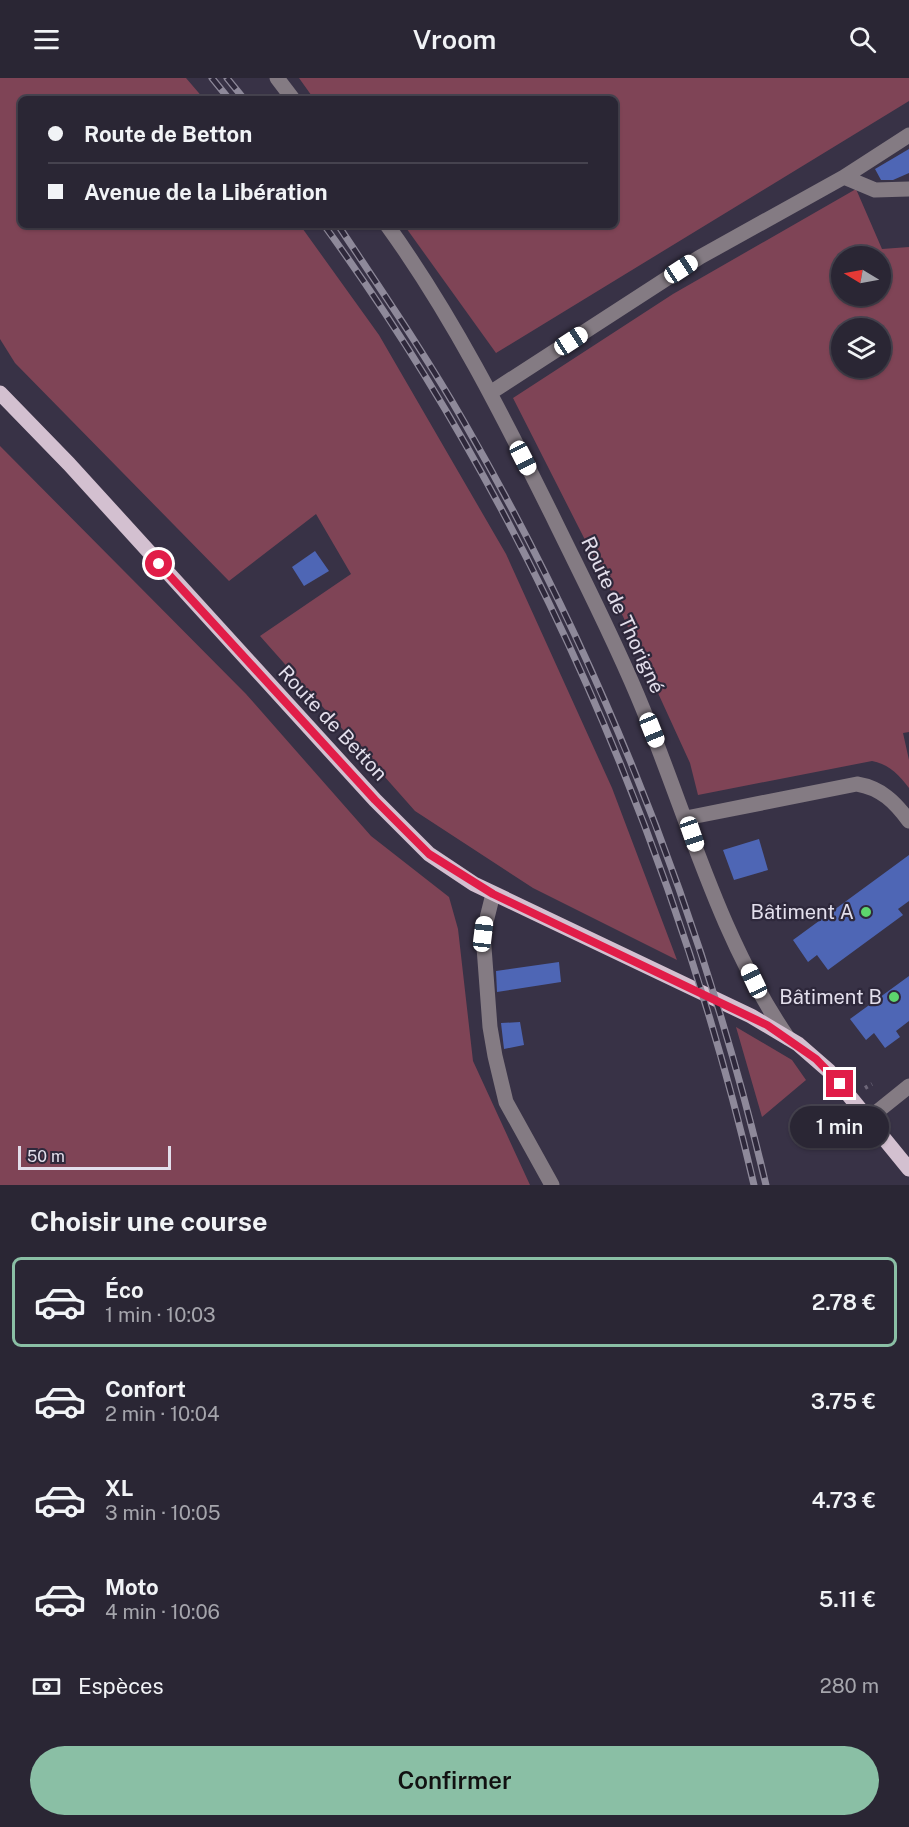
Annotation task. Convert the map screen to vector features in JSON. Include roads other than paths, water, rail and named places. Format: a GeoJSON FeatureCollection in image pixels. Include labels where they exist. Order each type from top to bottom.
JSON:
{"type":"FeatureCollection","features":[{"type":"Feature","properties":{"kind":"main road","name":"Route de Betton"},"geometry":{"type":"LineString","coordinates":[[0,393],[69,464],[375,800],[429,854],[493,894],[710,997],[788,1038],[829,1071],[909,1169]]}},
{"type":"Feature","properties":{"kind":"street"},"geometry":{"type":"LineString","coordinates":[[277,78],[291,96]]}},
{"type":"Feature","properties":{"kind":"street"},"geometry":{"type":"LineString","coordinates":[[489,393],[699,257],[844,177],[909,135]]}},
{"type":"Feature","properties":{"kind":"street"},"geometry":{"type":"LineString","coordinates":[[844,177],[875,190],[909,189]]}},
{"type":"Feature","properties":{"kind":"street","name":"Route de Thorigné"},"geometry":{"type":"LineString","coordinates":[[389,228],[489,393],[611,636],[640,699],[716,897],[764,1002],[788,1038]]}},
{"type":"Feature","properties":{"kind":"street"},"geometry":{"type":"LineString","coordinates":[[686,818],[857,784],[872,787],[887,796],[909,821]]}},
{"type":"Feature","properties":{"kind":"street"},"geometry":{"type":"LineString","coordinates":[[493,894],[483,934],[490,1027],[495,1056],[506,1102],[552,1185]]}},
{"type":"Feature","properties":{"kind":"street"},"geometry":{"type":"LineString","coordinates":[[868,1119],[909,1086]]}},
{"type":"Feature","properties":{"kind":"railway"},"geometry":{"type":"LineString","coordinates":[[212,78],[227,96]]}},
{"type":"Feature","properties":{"kind":"railway"},"geometry":{"type":"LineString","coordinates":[[227,78],[242,96]]}},
{"type":"Feature","properties":{"kind":"railway"},"geometry":{"type":"LineString","coordinates":[[326,228],[398,333],[467,446],[529,563],[586,684],[637,807],[682,932],[721,1058],[754,1185]]}},
{"type":"Feature","properties":{"kind":"railway"},"geometry":{"type":"LineString","coordinates":[[340,228],[464,422],[514,512],[603,698],[643,793],[712,987],[741,1085],[766,1185]]}},
{"type":"Feature","properties":{"kind":"place","name":"Bâtiment A"},"geometry":{"type":"Point","coordinates":[866,912]}},
{"type":"Feature","properties":{"kind":"place","name":"Bâtiment B"},"geometry":{"type":"Point","coordinates":[894,997]}}]}
